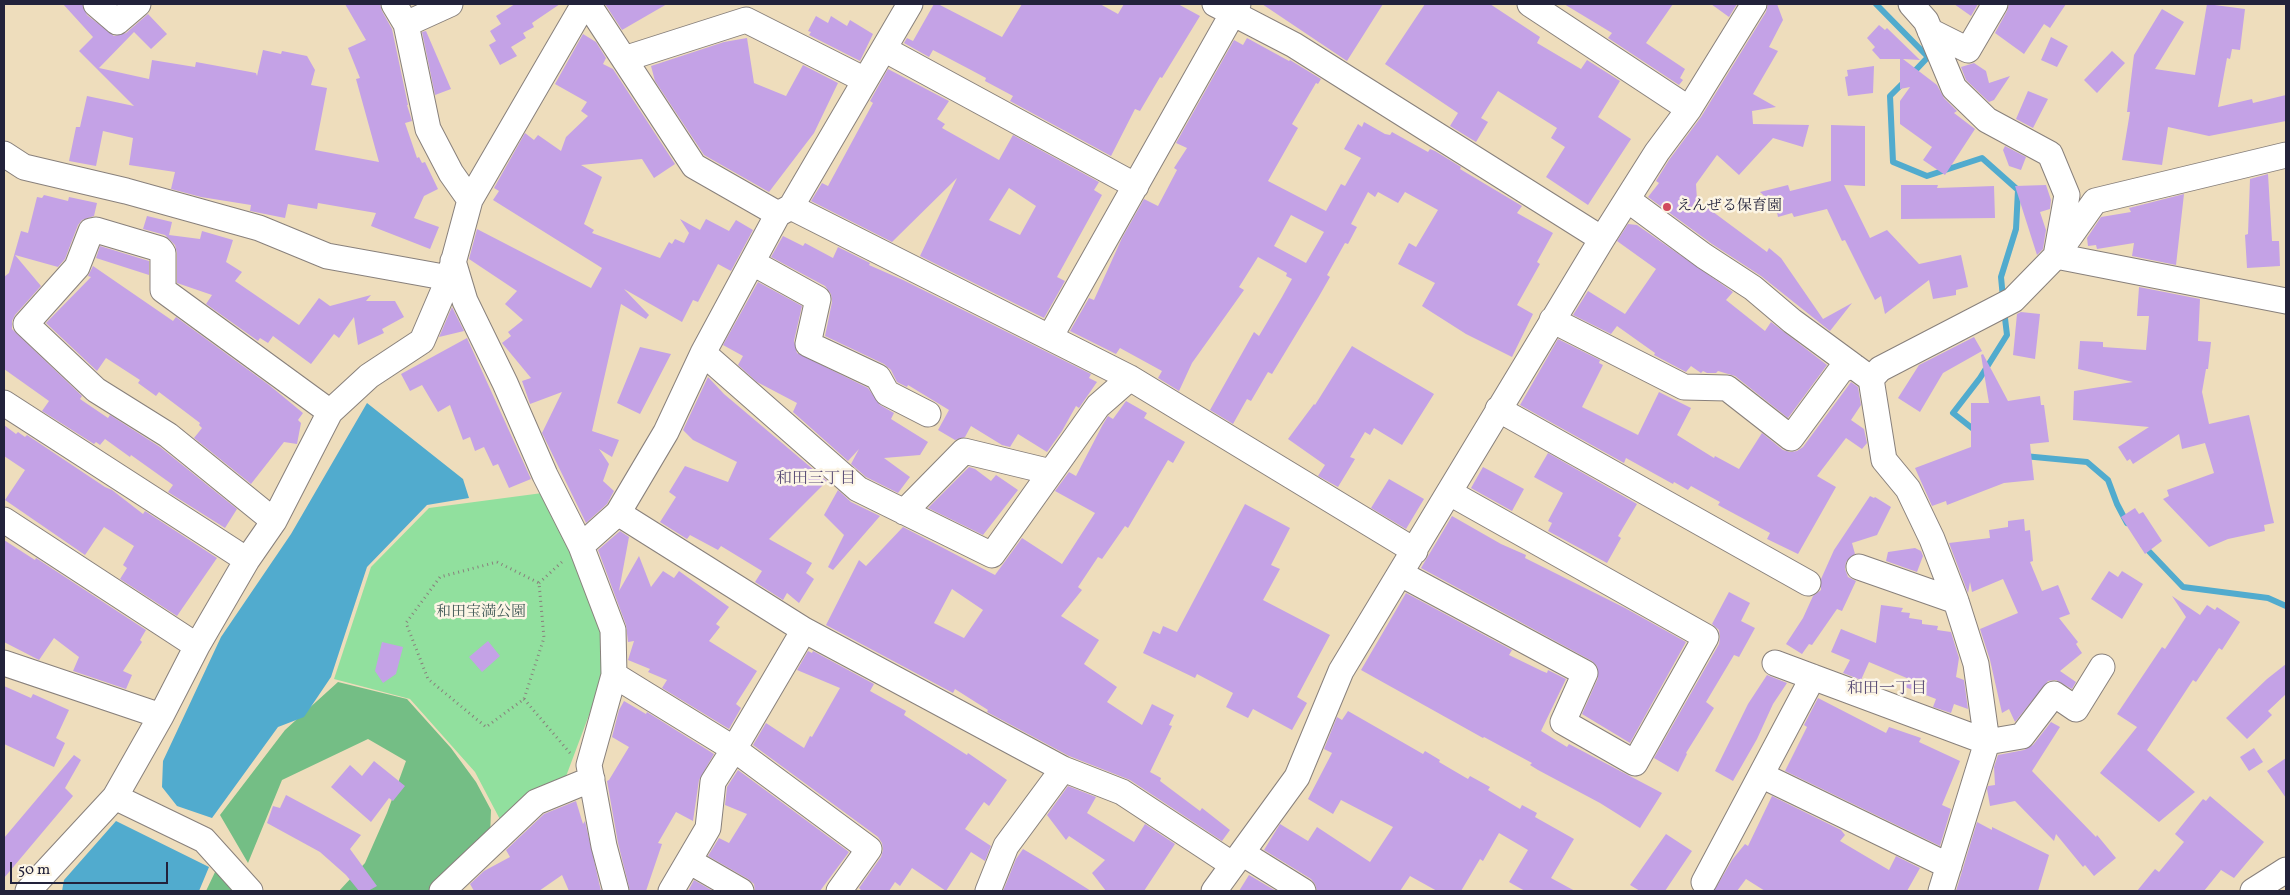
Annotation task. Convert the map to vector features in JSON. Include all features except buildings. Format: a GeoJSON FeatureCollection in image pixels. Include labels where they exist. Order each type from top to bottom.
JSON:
{"type":"FeatureCollection","features":[{"type":"Feature","properties":{"kind":"street"},"geometry":{"type":"LineString","coordinates":[[96,4],[117,22],[138,4]]}},
{"type":"Feature","properties":{"kind":"street"},"geometry":{"type":"LineString","coordinates":[[450,4],[400,14],[428,128],[451,173],[470,200]]}},
{"type":"Feature","properties":{"kind":"street"},"geometry":{"type":"LineString","coordinates":[[28,891],[115,797],[161,716],[197,646],[247,560],[274,521],[330,412],[369,376],[422,341],[451,270],[470,200],[586,4],[694,166],[784,211],[1050,337],[1130,378],[1415,551]]}},
{"type":"Feature","properties":{"kind":"street"},"geometry":{"type":"LineString","coordinates":[[580,546],[618,513],[666,432],[702,353],[753,263],[910,4]]}},
{"type":"Feature","properties":{"kind":"street"},"geometry":{"type":"LineString","coordinates":[[1530,4],[1689,109]]}},
{"type":"Feature","properties":{"kind":"street"},"geometry":{"type":"LineString","coordinates":[[1214,891],[1297,778],[1341,671],[1602,239],[1628,200],[1656,152],[1689,109],[1754,4]]}},
{"type":"Feature","properties":{"kind":"street"},"geometry":{"type":"LineString","coordinates":[[1911,4],[1926,20],[1954,88],[1987,120],[2050,154],[2067,195],[2056,256]]}},
{"type":"Feature","properties":{"kind":"street"},"geometry":{"type":"LineString","coordinates":[[1930,30],[1968,50],[1994,4]]}},
{"type":"Feature","properties":{"kind":"street"},"geometry":{"type":"LineString","coordinates":[[1050,337],[1136,186],[1229,7],[1294,45],[1602,239]]}},
{"type":"Feature","properties":{"kind":"street"},"geometry":{"type":"LineString","coordinates":[[624,59],[746,20],[865,80]]}},
{"type":"Feature","properties":{"kind":"street"},"geometry":{"type":"LineString","coordinates":[[884,49],[1136,186]]}},
{"type":"Feature","properties":{"kind":"street"},"geometry":{"type":"LineString","coordinates":[[4,154],[24,166],[126,191],[259,228],[327,256],[451,270]]}},
{"type":"Feature","properties":{"kind":"street"},"geometry":{"type":"LineString","coordinates":[[1552,320],[1684,387],[1727,388],[1791,438],[1841,370],[1862,372],[1880,369],[2003,305],[2056,256],[2095,200],[2286,155]]}},
{"type":"Feature","properties":{"kind":"street"},"geometry":{"type":"LineString","coordinates":[[1628,200],[1704,256],[1753,288],[1792,321],[1862,372],[1884,460],[1908,489],[1932,539],[1956,601],[1976,664],[1987,742],[1941,891]]}},
{"type":"Feature","properties":{"kind":"street"},"geometry":{"type":"LineString","coordinates":[[274,521],[168,435],[96,390],[26,324],[77,267],[89,235],[92,231],[96,230],[160,249],[163,253],[163,290],[330,412]]}},
{"type":"Feature","properties":{"kind":"street"},"geometry":{"type":"LineString","coordinates":[[2056,256],[2286,301]]}},
{"type":"Feature","properties":{"kind":"street"},"geometry":{"type":"LineString","coordinates":[[753,263],[818,299],[808,344],[878,377],[887,393],[928,414]]}},
{"type":"Feature","properties":{"kind":"street"},"geometry":{"type":"LineString","coordinates":[[451,270],[505,383],[545,475],[580,546],[613,630],[614,675],[589,765],[604,846],[616,891]]}},
{"type":"Feature","properties":{"kind":"street"},"geometry":{"type":"LineString","coordinates":[[702,353],[858,489],[992,555],[1098,406],[1130,378]]}},
{"type":"Feature","properties":{"kind":"street"},"geometry":{"type":"LineString","coordinates":[[4,403],[247,560]]}},
{"type":"Feature","properties":{"kind":"street"},"geometry":{"type":"LineString","coordinates":[[1498,409],[1808,583]]}},
{"type":"Feature","properties":{"kind":"street"},"geometry":{"type":"LineString","coordinates":[[904,512],[964,451],[1051,472]]}},
{"type":"Feature","properties":{"kind":"street"},"geometry":{"type":"LineString","coordinates":[[1400,574],[1584,673],[1563,722],[1635,762],[1706,637],[1450,493]]}},
{"type":"Feature","properties":{"kind":"street"},"geometry":{"type":"LineString","coordinates":[[618,513],[804,630],[1063,769],[1122,792],[1237,859],[1303,891]]}},
{"type":"Feature","properties":{"kind":"street"},"geometry":{"type":"LineString","coordinates":[[4,520],[197,646]]}},
{"type":"Feature","properties":{"kind":"street"},"geometry":{"type":"LineString","coordinates":[[1859,567],[1956,601]]}},
{"type":"Feature","properties":{"kind":"street"},"geometry":{"type":"LineString","coordinates":[[671,891],[708,828],[713,782],[734,750],[804,630]]}},
{"type":"Feature","properties":{"kind":"street"},"geometry":{"type":"LineString","coordinates":[[4,663],[161,716]]}},
{"type":"Feature","properties":{"kind":"street"},"geometry":{"type":"LineString","coordinates":[[1775,663],[1987,742],[2022,736],[2054,694],[2076,708],[2102,667]]}},
{"type":"Feature","properties":{"kind":"street"},"geometry":{"type":"LineString","coordinates":[[614,675],[734,750],[869,849],[839,891]]}},
{"type":"Feature","properties":{"kind":"street"},"geometry":{"type":"LineString","coordinates":[[1704,882],[1813,677]]}},
{"type":"Feature","properties":{"kind":"street"},"geometry":{"type":"LineString","coordinates":[[988,891],[1006,846],[1063,769]]}},
{"type":"Feature","properties":{"kind":"street"},"geometry":{"type":"LineString","coordinates":[[1761,775],[1949,866]]}},
{"type":"Feature","properties":{"kind":"street"},"geometry":{"type":"LineString","coordinates":[[442,891],[536,802],[592,779]]}},
{"type":"Feature","properties":{"kind":"street"},"geometry":{"type":"LineString","coordinates":[[115,797],[204,840],[250,891]]}},
{"type":"Feature","properties":{"kind":"street"},"geometry":{"type":"LineString","coordinates":[[688,861],[741,891]]}},
{"type":"Feature","properties":{"kind":"street"},"geometry":{"type":"LineString","coordinates":[[2253,891],[2286,870]]}},
{"type":"Feature","properties":{"kind":"path"},"geometry":{"type":"LineString","coordinates":[[539,583],[580,546]]}},
{"type":"Feature","properties":{"kind":"path"},"geometry":{"type":"LineString","coordinates":[[497,562],[539,583],[544,638],[524,699],[486,727],[428,679],[406,623],[440,577],[497,562]]}},
{"type":"Feature","properties":{"kind":"path"},"geometry":{"type":"LineString","coordinates":[[524,699],[573,757]]}},
{"type":"Feature","properties":{"kind":"green space","name":"和田宝満公園"},"geometry":{"type":"Polygon","coordinates":[[[550,492],[606,629],[601,683],[565,779],[504,827],[475,772],[410,699],[334,679],[371,567],[429,508],[550,492]]]}},
{"type":"Feature","properties":{"kind":"green space"},"geometry":{"type":"Polygon","coordinates":[[[338,682],[407,699],[451,748],[476,782],[491,810],[490,839],[430,891],[339,891],[365,863],[387,813],[406,761],[368,739],[282,780],[248,863],[220,815],[285,730],[338,682]]]}},
{"type":"Feature","properties":{"kind":"green space"},"geometry":{"type":"Polygon","coordinates":[[[216,870],[233,891],[206,891],[216,870]]]}},
{"type":"Feature","properties":{"kind":"water"},"geometry":{"type":"Polygon","coordinates":[[[367,403],[463,479],[469,498],[427,505],[367,567],[331,677],[304,717],[278,727],[212,818],[177,806],[162,787],[163,761],[221,637],[291,534],[367,403]]]}},
{"type":"Feature","properties":{"kind":"water"},"geometry":{"type":"Polygon","coordinates":[[[116,821],[209,867],[199,891],[62,891],[64,880],[116,821]]]}},
{"type":"Feature","properties":{"kind":"waterway"},"geometry":{"type":"LineString","coordinates":[[1876,4],[1928,57],[1912,74]]}},
{"type":"Feature","properties":{"kind":"waterway"},"geometry":{"type":"LineString","coordinates":[[1905,81],[1890,96],[1893,162],[1927,176],[1982,158],[2018,190],[2016,229],[2001,277],[2003,298]]}},
{"type":"Feature","properties":{"kind":"waterway"},"geometry":{"type":"LineString","coordinates":[[1977,432],[1953,413],[1980,378],[2007,335],[2004,310]]}},
{"type":"Feature","properties":{"kind":"waterway"},"geometry":{"type":"LineString","coordinates":[[2024,456],[2087,462],[2108,480],[2127,523]]}},
{"type":"Feature","properties":{"kind":"waterway"},"geometry":{"type":"LineString","coordinates":[[2143,545],[2183,587],[2268,598],[2286,606]]}},
{"type":"Feature","properties":{"kind":"place","name":"えんぜる保育園"},"geometry":{"type":"Point","coordinates":[1667,207]}},
{"type":"Feature","properties":{"kind":"district","name":"和田三丁目"},"geometry":{"type":"Point","coordinates":[816,480]}},
{"type":"Feature","properties":{"kind":"district","name":"和田一丁目"},"geometry":{"type":"Point","coordinates":[1887,690]}}]}
